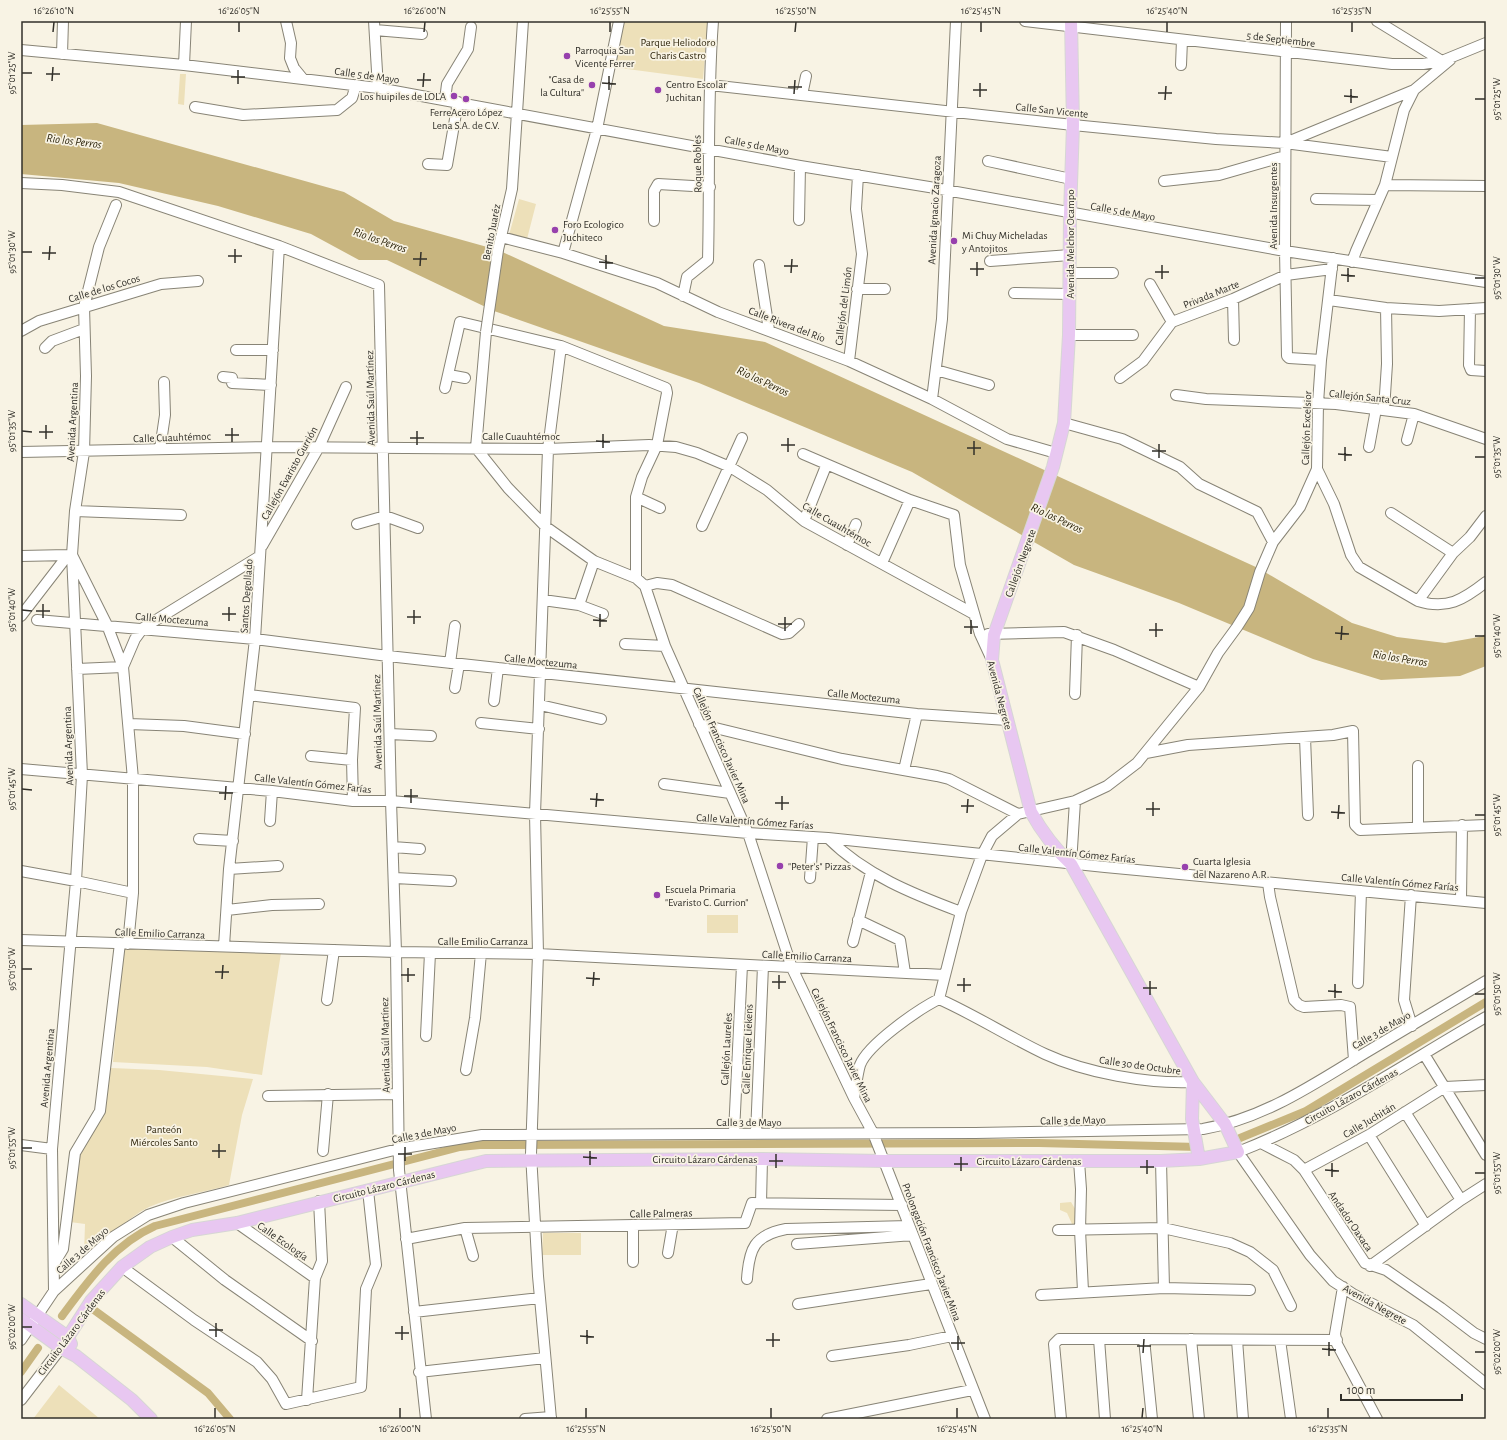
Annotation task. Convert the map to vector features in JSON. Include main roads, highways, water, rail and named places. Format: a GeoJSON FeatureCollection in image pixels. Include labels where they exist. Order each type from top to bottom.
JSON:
{"type":"FeatureCollection","features":[{"type":"Feature","properties":{"kind":"main road","name":"Avenida Melchor Ocampo"},"geometry":{"type":"LineString","coordinates":[[1053,466],[1064,423],[1069,334],[1070,214],[1073,125],[1071,24]]}},
{"type":"Feature","properties":{"kind":"main road","name":"Callejón Negrete"},"geometry":{"type":"LineString","coordinates":[[992,660],[994,635],[1053,466]]}},
{"type":"Feature","properties":{"kind":"main road","name":"Avenida Negrete"},"geometry":{"type":"LineString","coordinates":[[992,660],[1031,812],[1042,831],[1056,849],[1071,864],[1194,1082],[1225,1124],[1238,1152]]}},
{"type":"Feature","properties":{"kind":"main road"},"geometry":{"type":"LineString","coordinates":[[1194,1082],[1192,1119],[1199,1159]]}},
{"type":"Feature","properties":{"kind":"main road","name":"Circuito Lázaro Cárdenas"},"geometry":{"type":"LineString","coordinates":[[56,1345],[63,1334],[122,1267],[150,1247],[172,1237],[192,1230],[237,1223],[368,1190],[399,1176],[486,1161],[531,1157],[762,1158],[881,1156],[1079,1161],[1161,1161],[1199,1159],[1238,1152]]}},
{"type":"Feature","properties":{"kind":"main road"},"geometry":{"type":"LineString","coordinates":[[21,1304],[63,1334],[76,1356]]}},
{"type":"Feature","properties":{"kind":"main road"},"geometry":{"type":"LineString","coordinates":[[28,1325],[56,1345],[76,1356],[132,1400],[151,1419]]}},
{"type":"Feature","properties":{"kind":"water","name":"Rio los Perros"},"geometry":{"type":"Polygon","coordinates":[[[97,123],[344,192],[394,221],[498,250],[664,326],[765,342],[1258,568],[1352,623],[1397,637],[1445,643],[1479,637],[1486,634],[1486,666],[1460,676],[1381,680],[1313,659],[1179,603],[1074,565],[912,472],[699,383],[494,311],[387,260],[359,260],[311,234],[218,206],[119,183],[21,174],[21,125],[97,123]]]}},
{"type":"Feature","properties":{"kind":"waterway"},"geometry":{"type":"LineString","coordinates":[[1240,1138],[1306,1111],[1486,1002]]}},
{"type":"Feature","properties":{"kind":"waterway"},"geometry":{"type":"LineString","coordinates":[[62,1316],[92,1277],[114,1253],[140,1234],[155,1226],[460,1147],[480,1145],[1039,1143],[1198,1147]]}},
{"type":"Feature","properties":{"kind":"waterway"},"geometry":{"type":"LineString","coordinates":[[94,1310],[208,1393],[230,1419]]}},
{"type":"Feature","properties":{"kind":"waterway"},"geometry":{"type":"LineString","coordinates":[[21,1372],[38,1348]]}},
{"type":"Feature","properties":{"kind":"place","name":"Parroquia San Vicente Ferrer"},"geometry":{"type":"Point","coordinates":[567,56]}},
{"type":"Feature","properties":{"kind":"place","name":"\"Casa de la Cultura\""},"geometry":{"type":"Point","coordinates":[592,85]}},
{"type":"Feature","properties":{"kind":"place","name":"Centro Escolar Juchitan"},"geometry":{"type":"Point","coordinates":[658,90]}},
{"type":"Feature","properties":{"kind":"place","name":"Los huipiles de LOLA"},"geometry":{"type":"Point","coordinates":[454,96]}},
{"type":"Feature","properties":{"kind":"place","name":"FerreAcero López Lena S.A. de C.V."},"geometry":{"type":"Point","coordinates":[466,99]}},
{"type":"Feature","properties":{"kind":"place","name":"Foro Ecologico Juchiteco"},"geometry":{"type":"Point","coordinates":[555,230]}},
{"type":"Feature","properties":{"kind":"place","name":"Mi Chuy Micheladas y Antojitos"},"geometry":{"type":"Point","coordinates":[954,241]}},
{"type":"Feature","properties":{"kind":"place","name":"\"Peter's\" Pizzas"},"geometry":{"type":"Point","coordinates":[780,866]}},
{"type":"Feature","properties":{"kind":"place","name":"Cuarta Iglesia del Nazareno A.R."},"geometry":{"type":"Point","coordinates":[1185,867]}},
{"type":"Feature","properties":{"kind":"place","name":"Escuela Primaria \"Evaristo C. Gurrion\""},"geometry":{"type":"Point","coordinates":[657,895]}},
{"type":"Feature","properties":{"kind":"park label","name":"Parque Heliodoro Charis Castro"},"geometry":{"type":"Point","coordinates":[678,48]}},
{"type":"Feature","properties":{"kind":"park label","name":"Panteón Miércoles Santo"},"geometry":{"type":"Point","coordinates":[164,1135]}}]}
